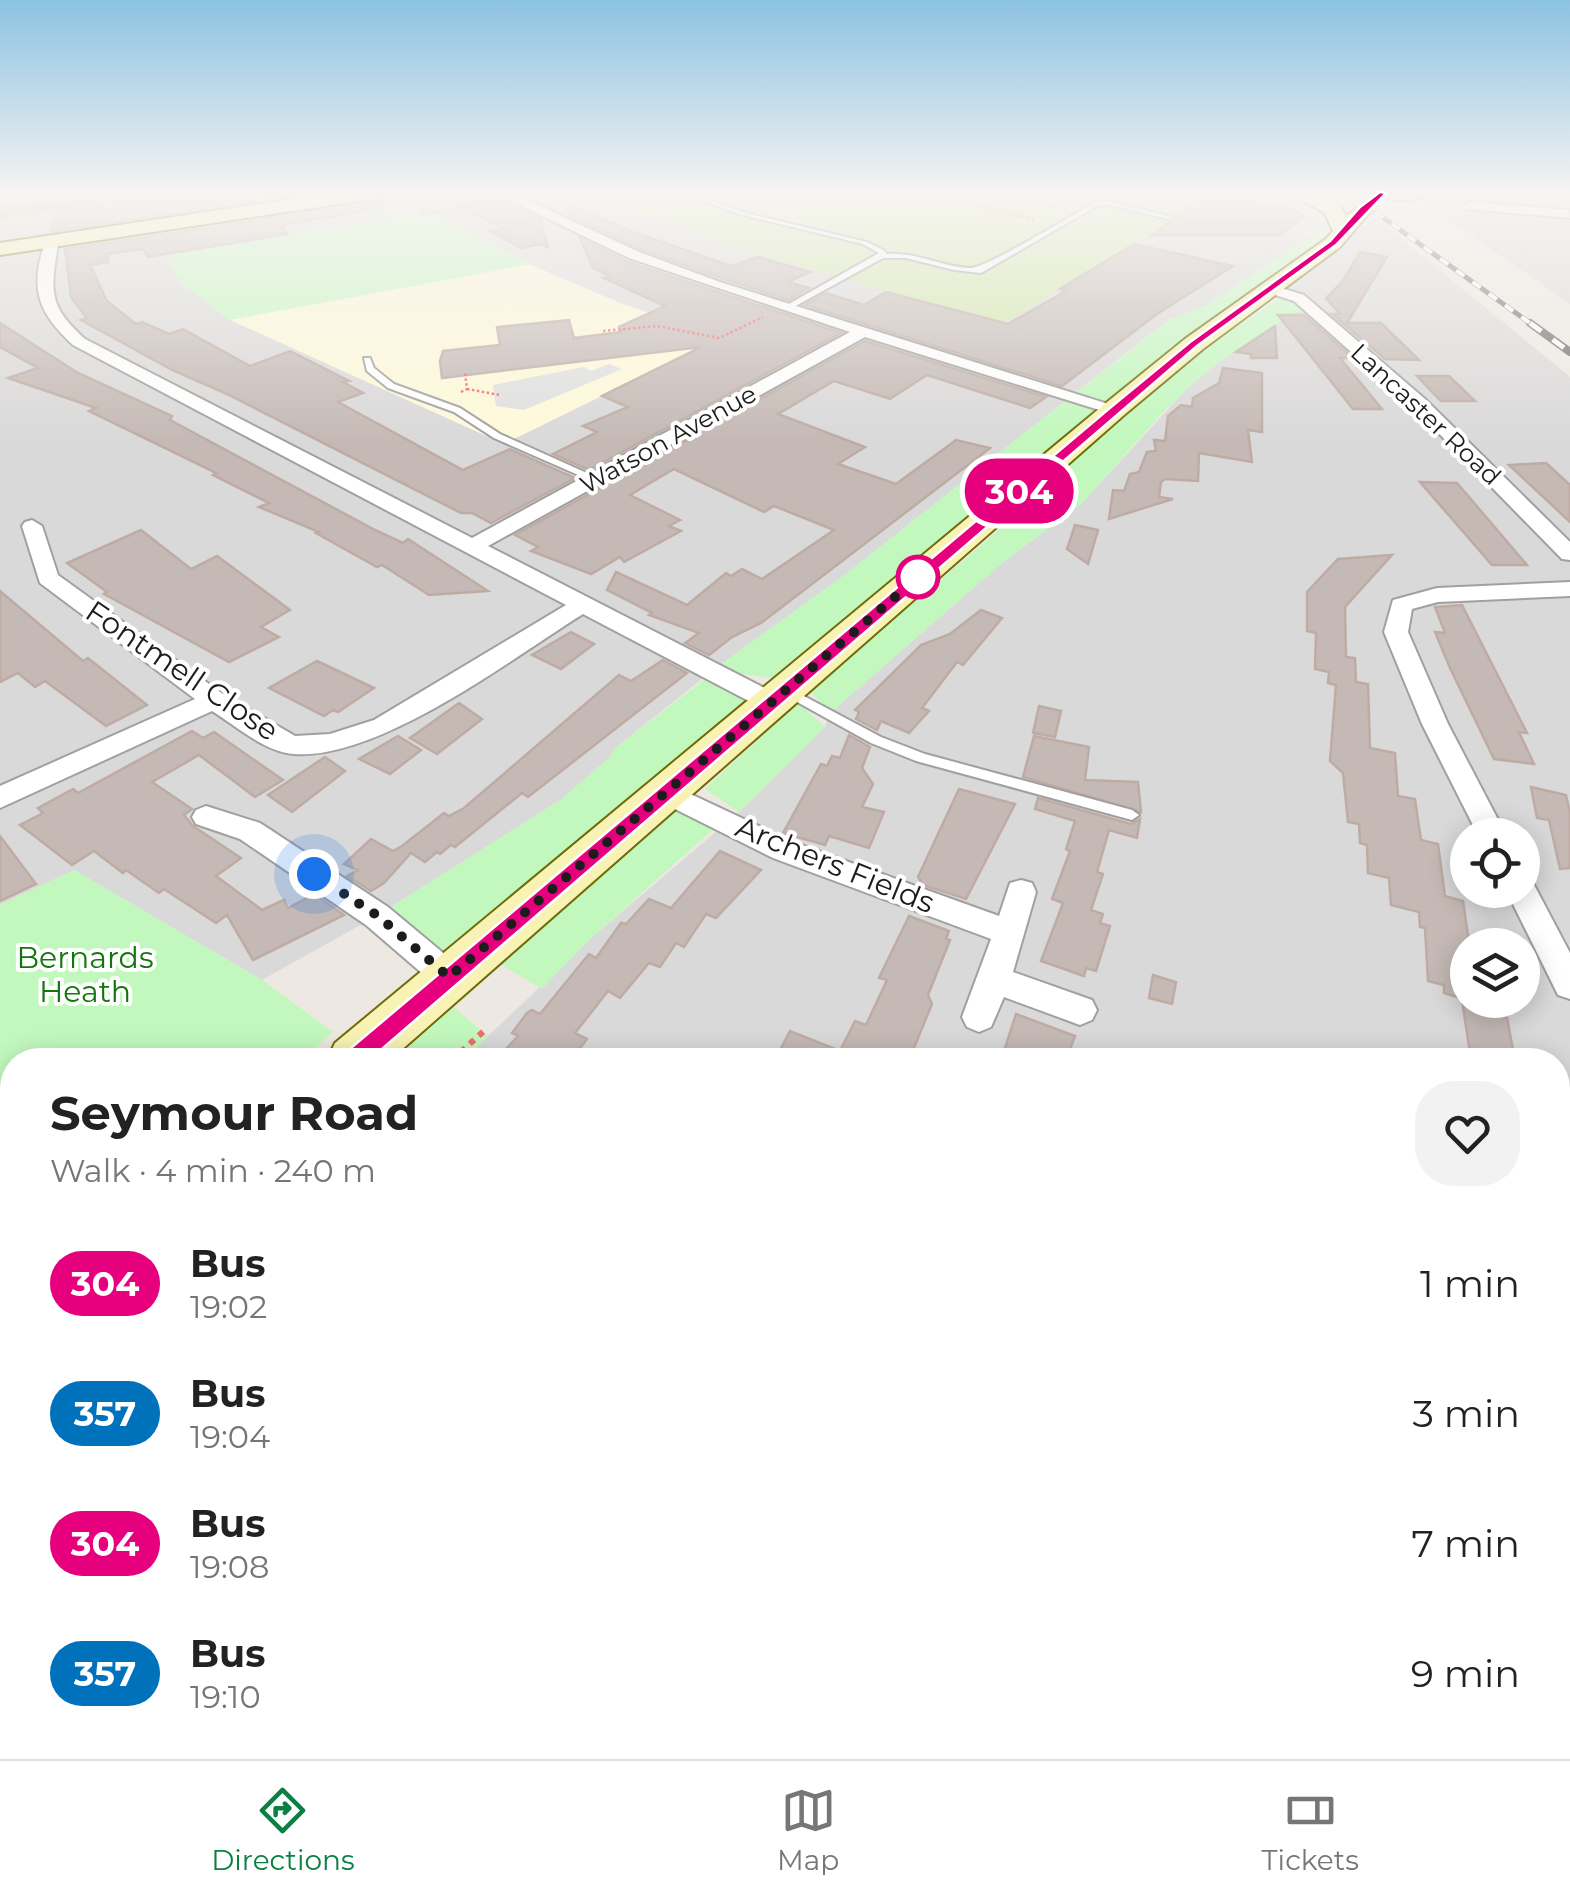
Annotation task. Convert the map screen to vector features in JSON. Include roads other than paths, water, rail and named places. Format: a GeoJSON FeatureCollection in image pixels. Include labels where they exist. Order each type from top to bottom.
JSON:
{"type":"FeatureCollection","features":[{"type":"Feature","properties":{"kind":"main road"},"geometry":{"type":"LineString","coordinates":[[367,1048],[1116,409],[1194,344],[1290,275]]}},
{"type":"Feature","properties":{"kind":"street"},"geometry":{"type":"LineString","coordinates":[[46,275],[42,299],[56,323],[79,342],[582,604],[778,696]]}},
{"type":"Feature","properties":{"kind":"street"},"geometry":{"type":"LineString","coordinates":[[693,275],[1116,409]]}},
{"type":"Feature","properties":{"kind":"street","name":"Lancaster Road"},"geometry":{"type":"LineString","coordinates":[[1271,289],[1299,298],[1419,403],[1570,554]]}},
{"type":"Feature","properties":{"kind":"street","name":"Watson Avenue"},"geometry":{"type":"LineString","coordinates":[[473,546],[864,331]]}},
{"type":"Feature","properties":{"kind":"street","name":"Fontmell Close"},"geometry":{"type":"LineString","coordinates":[[41,532],[48,578],[214,700],[261,731],[292,744],[331,743],[383,726],[582,604]]}},
{"type":"Feature","properties":{"kind":"street"},"geometry":{"type":"LineString","coordinates":[[1483,818],[1435,724],[1396,632],[1401,606],[1437,595],[1570,589]]}},
{"type":"Feature","properties":{"kind":"street"},"geometry":{"type":"LineString","coordinates":[[92,640],[116,629]]}},
{"type":"Feature","properties":{"kind":"street"},"geometry":{"type":"LineString","coordinates":[[0,798],[214,700]]}},
{"type":"Feature","properties":{"kind":"street","name":"Archers Fields"},"geometry":{"type":"LineString","coordinates":[[666,792],[782,850],[1008,932]]}},
{"type":"Feature","properties":{"kind":"street"},"geometry":{"type":"LineString","coordinates":[[206,817],[250,831],[378,916],[449,977]]}},
{"type":"Feature","properties":{"kind":"street"},"geometry":{"type":"LineString","coordinates":[[979,1017],[996,980],[1021,892]]}},
{"type":"Feature","properties":{"kind":"street"},"geometry":{"type":"LineString","coordinates":[[1530,908],[1570,985]]}},
{"type":"Feature","properties":{"kind":"street"},"geometry":{"type":"LineString","coordinates":[[996,980],[1080,1010]]}},
{"type":"Feature","properties":{"kind":"lane"},"geometry":{"type":"LineString","coordinates":[[788,307],[846,275]]}},
{"type":"Feature","properties":{"kind":"lane"},"geometry":{"type":"LineString","coordinates":[[368,360],[370,369],[391,386],[457,410],[497,436],[595,479]]}},
{"type":"Feature","properties":{"kind":"lane"},"geometry":{"type":"LineString","coordinates":[[778,696],[921,758],[1132,815]]}},
{"type":"Feature","properties":{"kind":"railway"},"geometry":{"type":"LineString","coordinates":[[1463,275],[1534,326]]}},
{"type":"Feature","properties":{"kind":"railway"},"geometry":{"type":"LineString","coordinates":[[1530,323],[1570,352]]}},
{"type":"Feature","properties":{"kind":"park label","name":"Bernards Heath"},"geometry":{"type":"Point","coordinates":[85,975]}}]}
